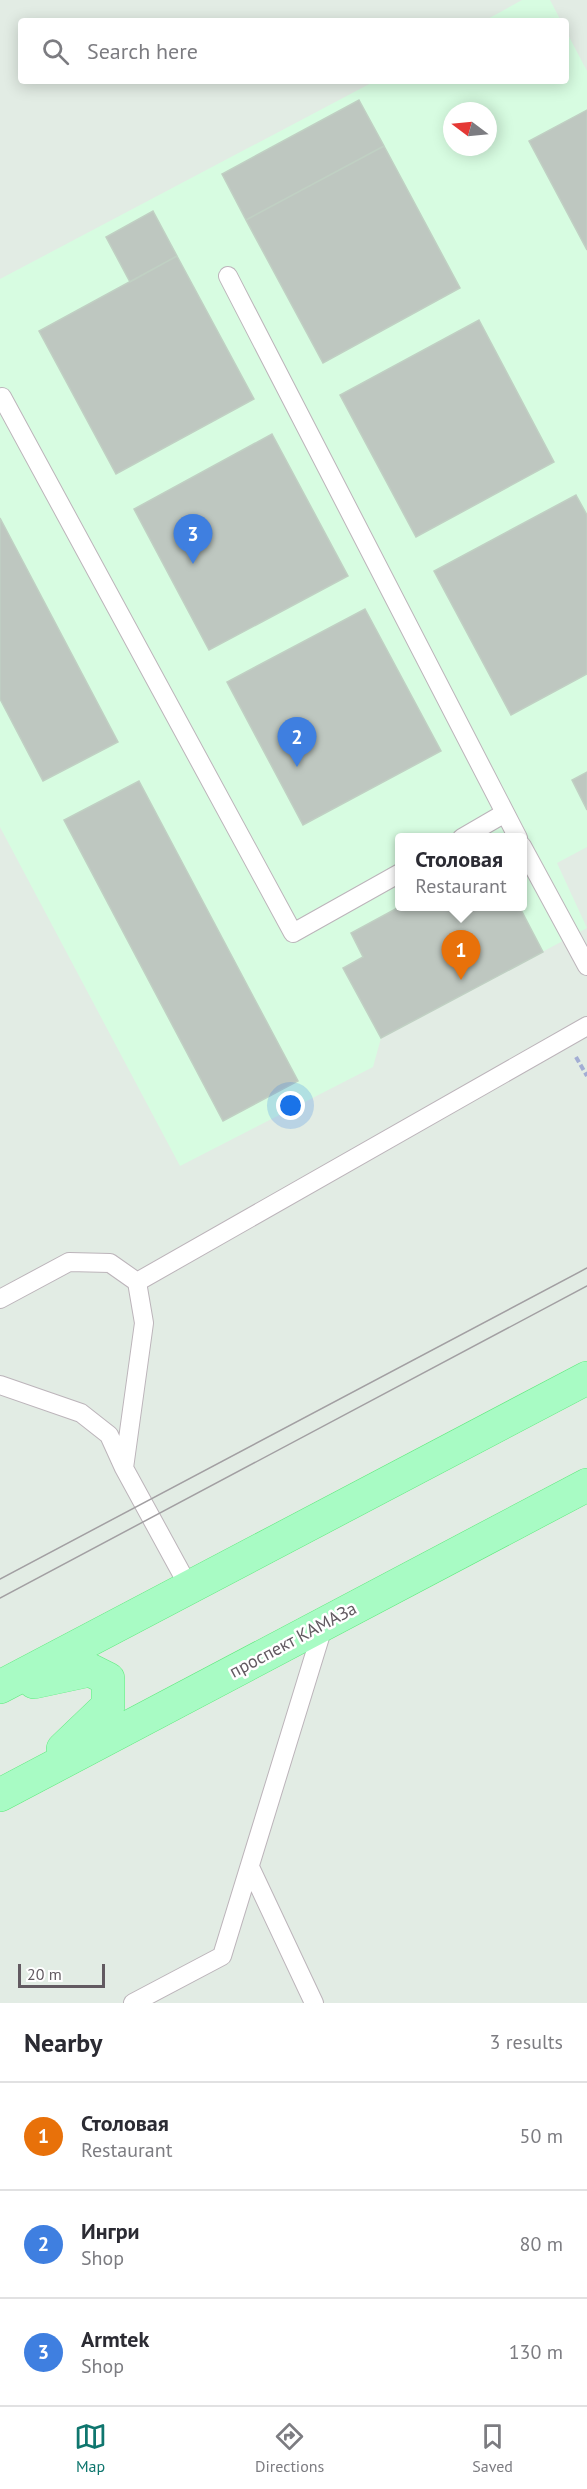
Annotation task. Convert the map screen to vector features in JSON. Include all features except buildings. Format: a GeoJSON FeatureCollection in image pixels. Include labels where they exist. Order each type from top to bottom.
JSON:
{"type":"FeatureCollection","features":[{"type":"Feature","properties":{"kind":"main road"},"geometry":{"type":"LineString","coordinates":[[0,1688],[587,1378]]}},
{"type":"Feature","properties":{"kind":"main road","name":"проспект КАМАЗа"},"geometry":{"type":"LineString","coordinates":[[0,1795],[587,1485]]}},
{"type":"Feature","properties":{"kind":"main road"},"geometry":{"type":"LineString","coordinates":[[0,1688],[90,1670],[108,1679],[108,1706],[31,1779]]}},
{"type":"Feature","properties":{"kind":"lane"},"geometry":{"type":"LineString","coordinates":[[228,276],[516,833]]}},
{"type":"Feature","properties":{"kind":"lane"},"geometry":{"type":"LineString","coordinates":[[2,397],[293,933],[395,875]]}},
{"type":"Feature","properties":{"kind":"lane"},"geometry":{"type":"LineString","coordinates":[[469,833],[505,813]]}},
{"type":"Feature","properties":{"kind":"lane"},"geometry":{"type":"LineString","coordinates":[[527,855],[587,966]]}},
{"type":"Feature","properties":{"kind":"lane"},"geometry":{"type":"LineString","coordinates":[[137,1282],[587,1026]]}},
{"type":"Feature","properties":{"kind":"lane"},"geometry":{"type":"LineString","coordinates":[[0,1299],[69,1262],[110,1263],[137,1282],[144,1323],[124,1468]]}},
{"type":"Feature","properties":{"kind":"lane"},"geometry":{"type":"LineString","coordinates":[[0,1385],[81,1413],[109,1435],[124,1468],[189,1587]]}},
{"type":"Feature","properties":{"kind":"lane"},"geometry":{"type":"LineString","coordinates":[[133,2003],[222,1956],[324,1624]]}},
{"type":"Feature","properties":{"kind":"lane"},"geometry":{"type":"LineString","coordinates":[[250,1867],[310,2002]]}},
{"type":"Feature","properties":{"kind":"shaded area"},"geometry":{"type":"Polygon","coordinates":[[[522,0],[550,0],[559,18],[489,18],[522,0]]]}},
{"type":"Feature","properties":{"kind":"shaded area"},"geometry":{"type":"Polygon","coordinates":[[[569,37],[587,71],[587,772],[572,780],[587,810],[587,847],[557,863],[587,928],[381,1038],[373,1067],[180,1166],[0,827],[0,279],[369,84],[569,84],[569,37]]]}},
{"type":"Feature","properties":{"kind":"tram line"},"geometry":{"type":"LineString","coordinates":[[0,1579],[587,1268]]}},
{"type":"Feature","properties":{"kind":"tram line"},"geometry":{"type":"LineString","coordinates":[[0,1598],[587,1286]]}},
{"type":"Feature","properties":{"kind":"place","name":"Armtek"},"geometry":{"type":"Point","coordinates":[193,564]}},
{"type":"Feature","properties":{"kind":"place","name":"Ингри"},"geometry":{"type":"Point","coordinates":[297,767]}},
{"type":"Feature","properties":{"kind":"place","name":"Столовая"},"geometry":{"type":"Point","coordinates":[461,980]}}]}
